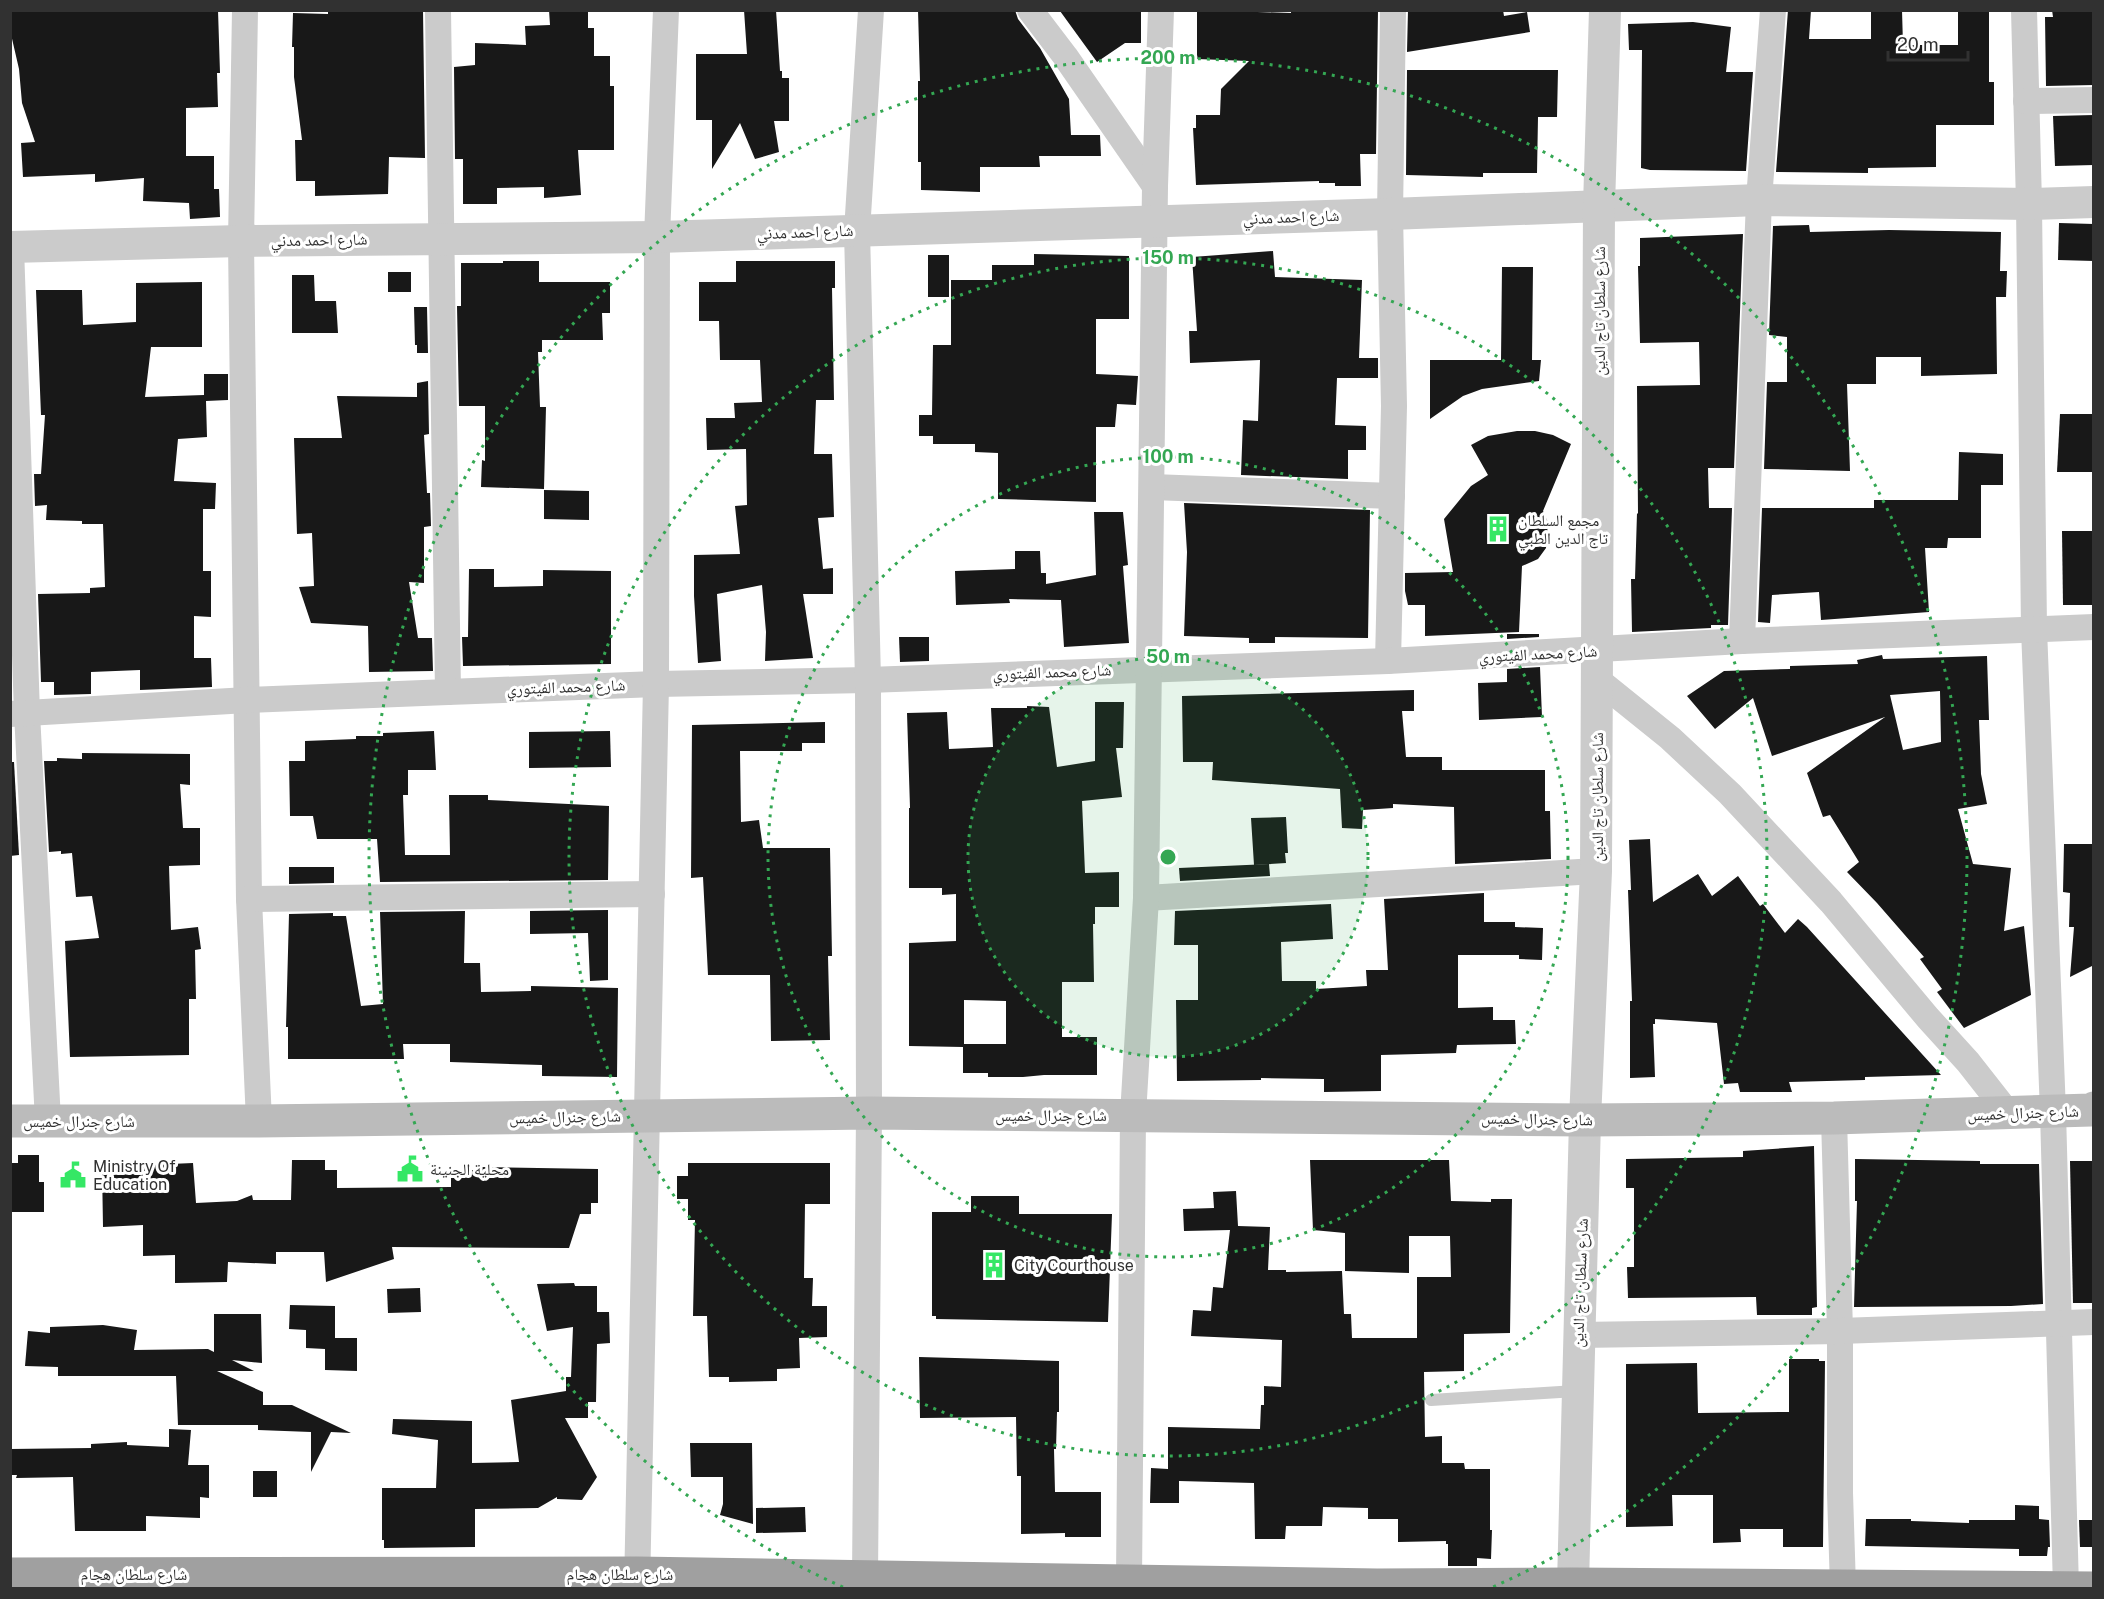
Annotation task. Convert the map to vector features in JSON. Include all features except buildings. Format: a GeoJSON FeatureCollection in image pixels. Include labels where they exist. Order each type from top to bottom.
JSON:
{"type":"FeatureCollection","features":[{"type":"Feature","properties":{"kind":"highway","name":"شارع سلطان هجام"},"geometry":{"type":"LineString","coordinates":[[10,1574],[265,1581],[637,1581],[866,1577],[1377,1585],[2094,1588]]}},
{"type":"Feature","properties":{"kind":"main road","name":"شارع جنرال خميس"},"geometry":{"type":"LineString","coordinates":[[10,1121],[259,1121],[869,1113],[1585,1120],[1834,1118],[2093,1110]]}},
{"type":"Feature","properties":{"kind":"street"},"geometry":{"type":"LineString","coordinates":[[245,10],[241,241],[249,899],[259,1121]]}},
{"type":"Feature","properties":{"kind":"street"},"geometry":{"type":"LineString","coordinates":[[438,10],[448,692]]}},
{"type":"Feature","properties":{"kind":"street"},"geometry":{"type":"LineString","coordinates":[[637,1581],[656,684],[657,237],[666,10]]}},
{"type":"Feature","properties":{"kind":"street"},"geometry":{"type":"LineString","coordinates":[[866,1577],[869,1113],[868,680],[857,231],[871,10]]}},
{"type":"Feature","properties":{"kind":"street"},"geometry":{"type":"LineString","coordinates":[[1030,10],[1065,56],[1155,186]]}},
{"type":"Feature","properties":{"kind":"street"},"geometry":{"type":"LineString","coordinates":[[1129,1581],[1133,1115],[1146,898],[1155,186],[1161,10]]}},
{"type":"Feature","properties":{"kind":"street"},"geometry":{"type":"LineString","coordinates":[[1388,661],[1394,406],[1390,214],[1394,10]]}},
{"type":"Feature","properties":{"kind":"street","name":"شارع سلطان تاج الدين"},"geometry":{"type":"LineString","coordinates":[[1572,1586],[1585,1120],[1596,871],[1599,206],[1605,10]]}},
{"type":"Feature","properties":{"kind":"street"},"geometry":{"type":"LineString","coordinates":[[1742,641],[1759,200],[1773,10]]}},
{"type":"Feature","properties":{"kind":"street"},"geometry":{"type":"LineString","coordinates":[[2024,10],[2029,204],[2034,629],[2054,1112],[2066,1588]]}},
{"type":"Feature","properties":{"kind":"street"},"geometry":{"type":"LineString","coordinates":[[2026,101],[2094,100]]}},
{"type":"Feature","properties":{"kind":"street","name":"شارع احمد مدني"},"geometry":{"type":"LineString","coordinates":[[11,247],[241,241],[657,237],[1759,200],[2029,204],[2094,202]]}},
{"type":"Feature","properties":{"kind":"street"},"geometry":{"type":"LineString","coordinates":[[11,247],[19,713],[48,1121]]}},
{"type":"Feature","properties":{"kind":"street"},"geometry":{"type":"LineString","coordinates":[[1152,486],[1392,496]]}},
{"type":"Feature","properties":{"kind":"street","name":"شارع محمد الفيتوري"},"geometry":{"type":"LineString","coordinates":[[19,713],[247,700],[448,692],[656,684],[868,680],[1150,668],[1388,661],[1598,665],[1742,641],[2094,627]]}},
{"type":"Feature","properties":{"kind":"street"},"geometry":{"type":"LineString","coordinates":[[1598,665],[1670,738],[1730,794],[1832,902],[1928,1018],[1968,1062],[2008,1113]]}},
{"type":"Feature","properties":{"kind":"street"},"geometry":{"type":"LineString","coordinates":[[1146,898],[1596,871]]}},
{"type":"Feature","properties":{"kind":"street"},"geometry":{"type":"LineString","coordinates":[[249,899],[652,894]]}},
{"type":"Feature","properties":{"kind":"street"},"geometry":{"type":"LineString","coordinates":[[1834,1118],[1840,1331],[1840,1493],[1859,1588]]}},
{"type":"Feature","properties":{"kind":"street"},"geometry":{"type":"LineString","coordinates":[[1578,1335],[1840,1331],[2094,1322]]}},
{"type":"Feature","properties":{"kind":"lane"},"geometry":{"type":"LineString","coordinates":[[1431,1400],[1576,1391]]}},
{"type":"Feature","properties":{"kind":"place","name":"مجمع السلطان تاج الدين الطبي"},"geometry":{"type":"Point","coordinates":[1498,529]}},
{"type":"Feature","properties":{"kind":"place","name":"محلية الجنينة"},"geometry":{"type":"Point","coordinates":[410,1169]}},
{"type":"Feature","properties":{"kind":"place","name":"Ministry Of Education"},"geometry":{"type":"Point","coordinates":[73,1175]}},
{"type":"Feature","properties":{"kind":"place","name":"City Courthouse"},"geometry":{"type":"Point","coordinates":[994,1265]}}]}
